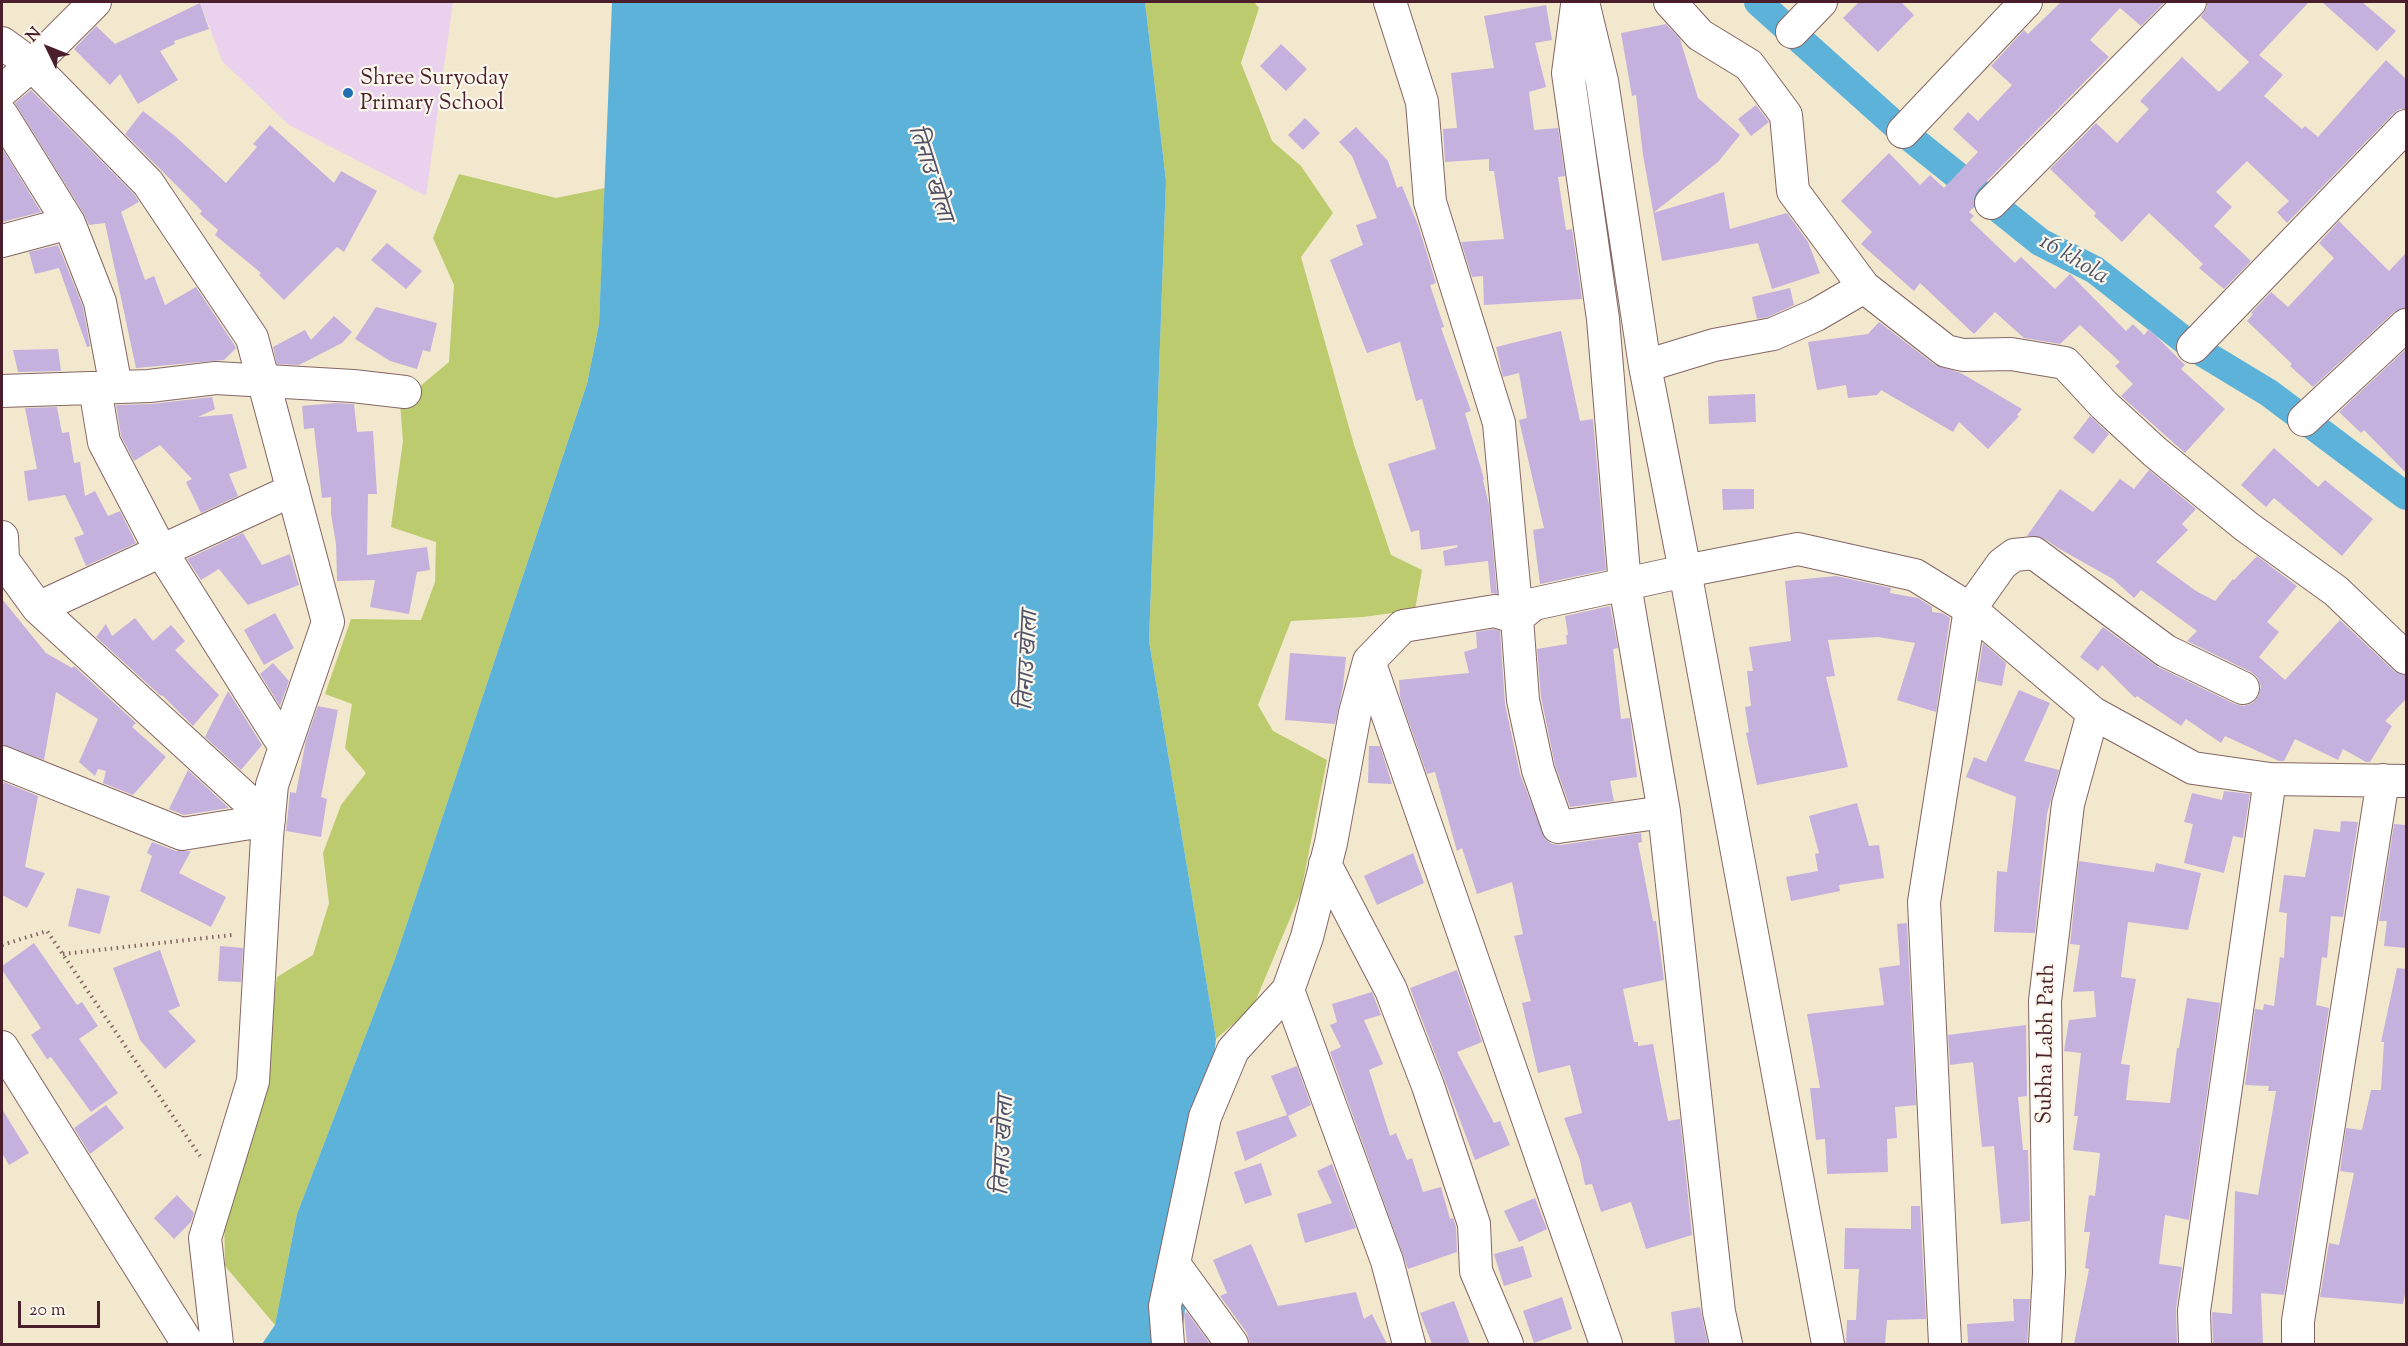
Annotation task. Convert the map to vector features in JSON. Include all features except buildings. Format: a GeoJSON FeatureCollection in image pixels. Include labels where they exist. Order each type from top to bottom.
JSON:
{"type":"FeatureCollection","features":[{"type":"Feature","properties":{"kind":"street"},"geometry":{"type":"LineString","coordinates":[[2,91],[32,65],[95,2]]}},
{"type":"Feature","properties":{"kind":"street"},"geometry":{"type":"LineString","coordinates":[[1390,2],[1422,102],[1430,202],[1499,423],[1518,618],[1523,699],[1538,770],[1558,827],[1664,812]]}},
{"type":"Feature","properties":{"kind":"street"},"geometry":{"type":"LineString","coordinates":[[1578,2],[1569,73],[1603,319],[1625,585],[1664,812],[1719,1312],[1726,1344]]}},
{"type":"Feature","properties":{"kind":"street"},"geometry":{"type":"LineString","coordinates":[[1583,2],[1602,81],[1645,366],[1828,1344]]}},
{"type":"Feature","properties":{"kind":"street"},"geometry":{"type":"LineString","coordinates":[[1670,2],[1701,35],[1749,65],[1786,115],[1793,191],[1864,287],[1946,351],[1963,355],[2011,354],[2065,363],[2104,405],[2156,452],[2247,527],[2336,591],[2406,658]]}},
{"type":"Feature","properties":{"kind":"street"},"geometry":{"type":"LineString","coordinates":[[1792,32],[1821,2]]}},
{"type":"Feature","properties":{"kind":"street"},"geometry":{"type":"LineString","coordinates":[[1903,132],[2026,2]]}},
{"type":"Feature","properties":{"kind":"street"},"geometry":{"type":"LineString","coordinates":[[1990,202],[2190,2]]}},
{"type":"Feature","properties":{"kind":"street"},"geometry":{"type":"LineString","coordinates":[[2,43],[32,65],[148,183],[252,338],[328,622],[272,785],[253,1081],[205,1238],[217,1344]]}},
{"type":"Feature","properties":{"kind":"street"},"geometry":{"type":"LineString","coordinates":[[2,115],[69,223],[100,302],[106,388],[105,442],[161,551],[285,747]]}},
{"type":"Feature","properties":{"kind":"street"},"geometry":{"type":"LineString","coordinates":[[2193,347],[2406,126]]}},
{"type":"Feature","properties":{"kind":"street"},"geometry":{"type":"LineString","coordinates":[[2,241],[69,223]]}},
{"type":"Feature","properties":{"kind":"street"},"geometry":{"type":"LineString","coordinates":[[1645,366],[1714,345],[1773,334],[1816,315],[1864,287]]}},
{"type":"Feature","properties":{"kind":"street"},"geometry":{"type":"LineString","coordinates":[[2304,420],[2406,325]]}},
{"type":"Feature","properties":{"kind":"street"},"geometry":{"type":"LineString","coordinates":[[2,391],[149,386],[216,378],[263,379],[405,392]]}},
{"type":"Feature","properties":{"kind":"street"},"geometry":{"type":"LineString","coordinates":[[38,608],[293,490]]}},
{"type":"Feature","properties":{"kind":"street"},"geometry":{"type":"LineString","coordinates":[[1518,618],[1534,604],[1798,549],[1915,575],[1971,609],[2093,713],[2193,768],[2270,778],[2395,781],[2298,1321],[2298,1344]]}},
{"type":"Feature","properties":{"kind":"street"},"geometry":{"type":"LineString","coordinates":[[2,552],[38,608],[268,820]]}},
{"type":"Feature","properties":{"kind":"street"},"geometry":{"type":"LineString","coordinates":[[1945,1344],[1924,902],[1971,609],[2002,564],[2014,555],[2034,553],[2166,651],[2243,688]]}},
{"type":"Feature","properties":{"kind":"street"},"geometry":{"type":"LineString","coordinates":[[1168,1344],[1165,1306],[1205,1117],[1233,1050],[1288,990],[1306,937],[1325,864],[1355,713],[1369,662],[1403,626],[1495,611],[1518,618]]}},
{"type":"Feature","properties":{"kind":"street"},"geometry":{"type":"LineString","coordinates":[[1369,662],[1606,1344]]}},
{"type":"Feature","properties":{"kind":"street","name":"Subha Labh Path"},"geometry":{"type":"LineString","coordinates":[[2045,1344],[2049,1273],[2045,1001],[2068,804],[2093,713]]}},
{"type":"Feature","properties":{"kind":"street"},"geometry":{"type":"LineString","coordinates":[[2,762],[182,834],[268,820]]}},
{"type":"Feature","properties":{"kind":"street"},"geometry":{"type":"LineString","coordinates":[[2195,1344],[2194,1311],[2270,778]]}},
{"type":"Feature","properties":{"kind":"street"},"geometry":{"type":"LineString","coordinates":[[1325,864],[1391,990],[1428,1086],[1474,1224],[1476,1271],[1507,1344]]}},
{"type":"Feature","properties":{"kind":"street"},"geometry":{"type":"LineString","coordinates":[[1288,990],[1387,1261],[1409,1344]]}},
{"type":"Feature","properties":{"kind":"street"},"geometry":{"type":"LineString","coordinates":[[2,1047],[188,1344]]}},
{"type":"Feature","properties":{"kind":"street"},"geometry":{"type":"LineString","coordinates":[[1174,1264],[1232,1344]]}},
{"type":"Feature","properties":{"kind":"path"},"geometry":{"type":"LineString","coordinates":[[2,945],[47,931],[220,1186]]}},
{"type":"Feature","properties":{"kind":"path"},"geometry":{"type":"LineString","coordinates":[[63,954],[263,932]]}},
{"type":"Feature","properties":{"kind":"shaded area","name":"Shree Suryoday Primary School"},"geometry":{"type":"Polygon","coordinates":[[[200,2],[453,2],[426,196],[289,125],[222,61],[200,2]]]}},
{"type":"Feature","properties":{"kind":"green space"},"geometry":{"type":"Polygon","coordinates":[[[1145,2],[1254,2],[1259,8],[1241,63],[1272,141],[1301,166],[1333,213],[1301,257],[1354,445],[1391,555],[1422,570],[1415,610],[1363,617],[1291,621],[1258,705],[1273,731],[1327,760],[1301,892],[1253,1007],[1216,1039],[1149,641],[1166,181],[1145,2]]]}},
{"type":"Feature","properties":{"kind":"green space"},"geometry":{"type":"Polygon","coordinates":[[[459,174],[556,198],[605,188],[599,324],[587,384],[395,959],[297,1214],[275,1325],[225,1266],[224,1211],[256,1118],[277,977],[313,955],[329,903],[323,853],[341,805],[366,773],[345,748],[352,704],[325,694],[351,619],[421,620],[435,582],[436,542],[391,527],[403,441],[400,403],[449,362],[454,285],[433,238],[459,174]]]}},
{"type":"Feature","properties":{"kind":"water","name":"तिनाउ खोला"},"geometry":{"type":"Polygon","coordinates":[[[612,2],[1145,2],[1166,181],[1149,641],[1216,1039],[1181,1344],[262,1344],[275,1325],[297,1214],[395,959],[587,384],[599,324],[612,2]]]}},
{"type":"Feature","properties":{"kind":"waterway","name":"16 khola"},"geometry":{"type":"LineString","coordinates":[[1758,2],[1903,132],[2040,242],[2095,270],[2193,347],[2269,393],[2406,496]]}},
{"type":"Feature","properties":{"kind":"place","name":"Shree Suryoday Primary School"},"geometry":{"type":"Point","coordinates":[348,93]}}]}
